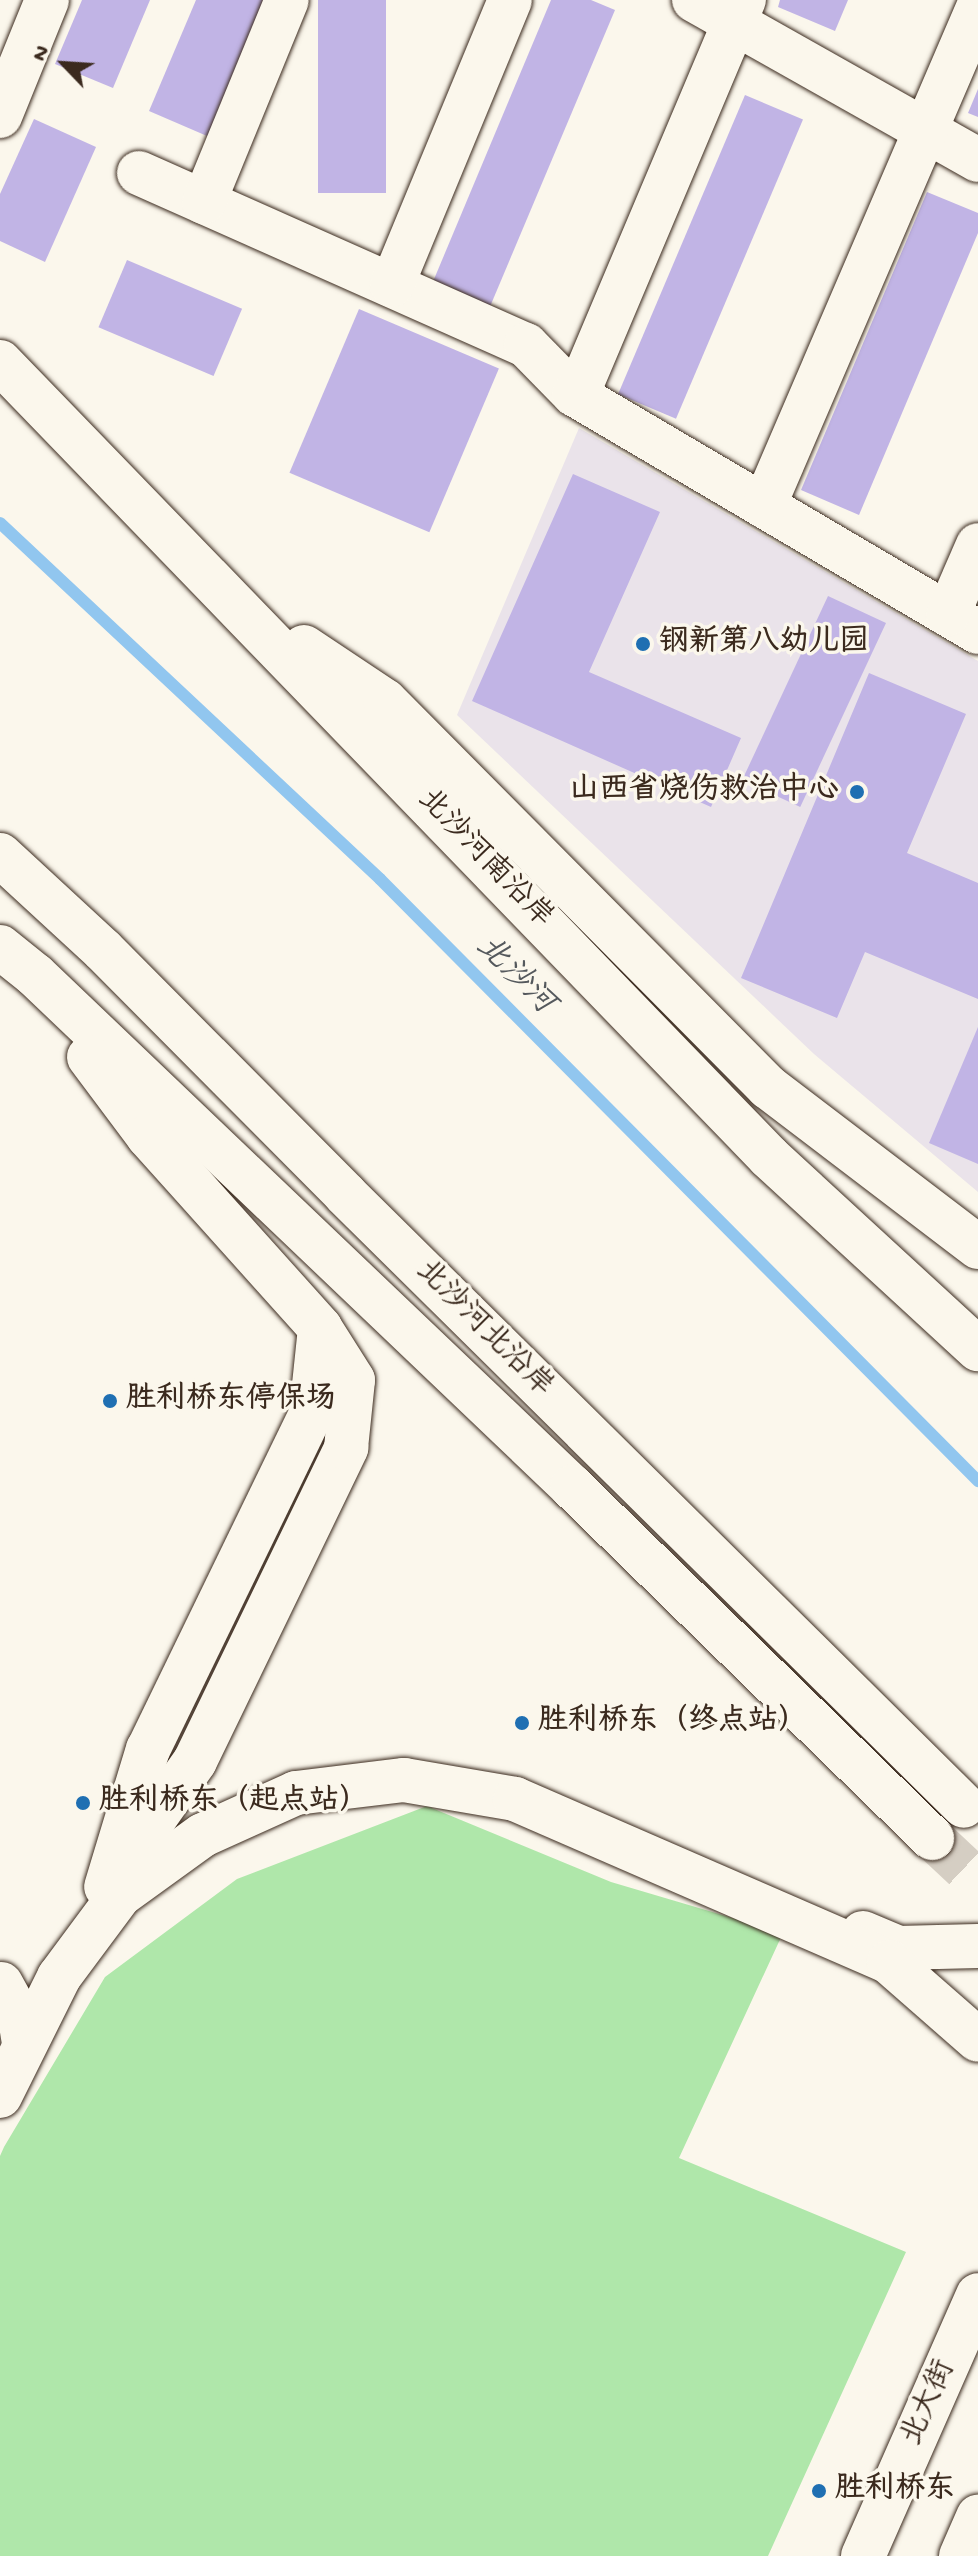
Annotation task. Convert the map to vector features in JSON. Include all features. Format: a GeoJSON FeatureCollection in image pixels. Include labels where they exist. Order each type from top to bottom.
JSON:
{"type":"FeatureCollection","features":[{"type":"Feature","properties":{"kind":"street"},"geometry":{"type":"LineString","coordinates":[[0,116],[47,0]]}},
{"type":"Feature","properties":{"kind":"street"},"geometry":{"type":"LineString","coordinates":[[204,202],[287,0]]}},
{"type":"Feature","properties":{"kind":"street"},"geometry":{"type":"LineString","coordinates":[[392,285],[510,0]]}},
{"type":"Feature","properties":{"kind":"street"},"geometry":{"type":"LineString","coordinates":[[694,0],[739,11],[925,130],[978,160]]}},
{"type":"Feature","properties":{"kind":"street"},"geometry":{"type":"LineString","coordinates":[[764,506],[978,8]]}},
{"type":"Feature","properties":{"kind":"street"},"geometry":{"type":"LineString","coordinates":[[577,395],[739,11]]}},
{"type":"Feature","properties":{"kind":"street"},"geometry":{"type":"LineString","coordinates":[[139,173],[526,345],[577,395],[963,623],[978,545]]}},
{"type":"Feature","properties":{"kind":"street","name":"北沙河南沿岸"},"geometry":{"type":"LineString","coordinates":[[0,362],[231,597],[769,1157],[978,1349]]}},
{"type":"Feature","properties":{"kind":"street"},"geometry":{"type":"LineString","coordinates":[[231,597],[385,701],[768,1087],[978,1247]]}},
{"type":"Feature","properties":{"kind":"street","name":"北沙河北沿岸"},"geometry":{"type":"LineString","coordinates":[[0,855],[103,950],[345,1194],[964,1806]]}},
{"type":"Feature","properties":{"kind":"street"},"geometry":{"type":"LineString","coordinates":[[0,947],[35,975],[572,1487],[932,1838]]}},
{"type":"Feature","properties":{"kind":"street"},"geometry":{"type":"LineString","coordinates":[[0,2096],[9,2018],[106,1887],[148,1749],[311,1414],[320,1328],[148,1136],[69,1030],[35,975]]}},
{"type":"Feature","properties":{"kind":"street"},"geometry":{"type":"LineString","coordinates":[[106,1887],[194,1824],[287,1778],[403,1766],[516,1784],[898,1948],[978,1946]]}},
{"type":"Feature","properties":{"kind":"street"},"geometry":{"type":"LineString","coordinates":[[9,2018],[59,1977],[120,1895],[203,1835],[296,1793],[404,1780],[515,1799],[889,1962],[978,2040]]}},
{"type":"Feature","properties":{"kind":"street","name":"北大街"},"geometry":{"type":"LineString","coordinates":[[863,2556],[978,2295]]}},
{"type":"Feature","properties":{"kind":"street"},"geometry":{"type":"LineString","coordinates":[[961,2556],[978,2517]]}},
{"type":"Feature","properties":{"kind":"shaded area"},"geometry":{"type":"Polygon","coordinates":[[[579,428],[978,661],[978,1192],[814,1054],[457,715],[579,428]]]}},
{"type":"Feature","properties":{"kind":"green space"},"geometry":{"type":"Polygon","coordinates":[[[427,1806],[611,1882],[783,1933],[679,2158],[906,2252],[768,2556],[0,2556],[0,2156],[4,2147],[105,1977],[237,1879],[427,1806]]]}},
{"type":"Feature","properties":{"kind":"building"},"geometry":{"type":"Polygon","coordinates":[[[82,0],[150,0],[113,88],[55,64],[82,0]]]}},
{"type":"Feature","properties":{"kind":"building"},"geometry":{"type":"Polygon","coordinates":[[[196,0],[273,0],[214,139],[149,111],[196,0]]]}},
{"type":"Feature","properties":{"kind":"building"},"geometry":{"type":"Polygon","coordinates":[[[318,0],[386,0],[386,193],[318,193],[318,0]]]}},
{"type":"Feature","properties":{"kind":"building"},"geometry":{"type":"Polygon","coordinates":[[[551,0],[591,0],[615,10],[489,309],[432,284],[551,0]]]}},
{"type":"Feature","properties":{"kind":"building"},"geometry":{"type":"Polygon","coordinates":[[[780,0],[848,0],[835,31],[778,7],[780,0]]]}},
{"type":"Feature","properties":{"kind":"building"},"geometry":{"type":"Polygon","coordinates":[[[978,89],[978,117],[968,113],[978,89]]]}},
{"type":"Feature","properties":{"kind":"building"},"geometry":{"type":"Polygon","coordinates":[[[745,95],[803,120],[676,419],[618,394],[745,95]]]}},
{"type":"Feature","properties":{"kind":"building"},"geometry":{"type":"Polygon","coordinates":[[[34,119],[96,147],[45,262],[0,241],[0,194],[34,119]]]}},
{"type":"Feature","properties":{"kind":"building"},"geometry":{"type":"Polygon","coordinates":[[[927,192],[978,213],[978,233],[859,515],[801,490],[927,192]]]}},
{"type":"Feature","properties":{"kind":"building"},"geometry":{"type":"Polygon","coordinates":[[[127,260],[242,309],[214,376],[98,327],[127,260]]]}},
{"type":"Feature","properties":{"kind":"building"},"geometry":{"type":"Polygon","coordinates":[[[359,309],[499,368],[429,532],[289,473],[359,309]]]}},
{"type":"Feature","properties":{"kind":"building"},"geometry":{"type":"Polygon","coordinates":[[[573,474],[660,512],[589,672],[741,738],[711,807],[472,701],[573,474]]]}},
{"type":"Feature","properties":{"kind":"building"},"geometry":{"type":"Polygon","coordinates":[[[828,596],[886,623],[800,807],[742,780],[828,596]]]}},
{"type":"Feature","properties":{"kind":"building"},"geometry":{"type":"Polygon","coordinates":[[[869,673],[966,714],[907,853],[978,883],[978,999],[865,952],[837,1018],[741,978],[869,673]]]}},
{"type":"Feature","properties":{"kind":"building"},"geometry":{"type":"Polygon","coordinates":[[[978,1027],[978,1164],[929,1143],[978,1027]]]}},
{"type":"Feature","properties":{"kind":"waterway","name":"北沙河"},"geometry":{"type":"LineString","coordinates":[[0,523],[380,879],[978,1481]]}},
{"type":"Feature","properties":{"kind":"tunnel"},"geometry":{"type":"LineString","coordinates":[[932,1838],[978,1881]]}},
{"type":"Feature","properties":{"kind":"place","name":"钢新第八幼儿园"},"geometry":{"type":"Point","coordinates":[643,644]}},
{"type":"Feature","properties":{"kind":"place","name":"山西省烧伤救治中心"},"geometry":{"type":"Point","coordinates":[857,792]}},
{"type":"Feature","properties":{"kind":"place","name":"胜利桥东停保场"},"geometry":{"type":"Point","coordinates":[110,1401]}},
{"type":"Feature","properties":{"kind":"place","name":"胜利桥东（终点站）"},"geometry":{"type":"Point","coordinates":[522,1723]}},
{"type":"Feature","properties":{"kind":"place","name":"胜利桥东（起点站）"},"geometry":{"type":"Point","coordinates":[83,1803]}},
{"type":"Feature","properties":{"kind":"place","name":"胜利桥东"},"geometry":{"type":"Point","coordinates":[819,2491]}}]}
